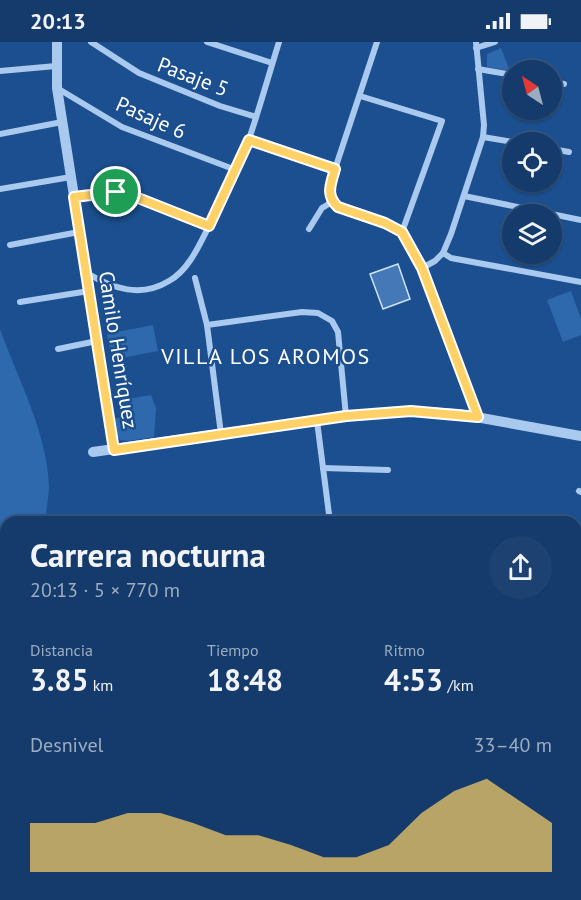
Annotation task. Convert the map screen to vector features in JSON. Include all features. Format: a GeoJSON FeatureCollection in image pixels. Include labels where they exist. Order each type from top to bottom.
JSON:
{"type":"FeatureCollection","features":[{"type":"Feature","properties":{"kind":"street","name":"Camilo Henríquez"},"geometry":{"type":"LineString","coordinates":[[57,42],[57,88],[114,450]]}},
{"type":"Feature","properties":{"kind":"street","name":"Pasaje 5"},"geometry":{"type":"LineString","coordinates":[[91,42],[139,73],[220,106],[255,117]]}},
{"type":"Feature","properties":{"kind":"street"},"geometry":{"type":"LineString","coordinates":[[207,42],[272,63]]}},
{"type":"Feature","properties":{"kind":"street"},"geometry":{"type":"LineString","coordinates":[[87,273],[115,288],[136,291],[159,286],[179,274],[190,261],[249,140],[279,42]]}},
{"type":"Feature","properties":{"kind":"street"},"geometry":{"type":"LineString","coordinates":[[376,42],[335,169],[329,196],[338,207],[385,223],[402,232],[422,268],[478,417]]}},
{"type":"Feature","properties":{"kind":"street"},"geometry":{"type":"LineString","coordinates":[[422,268],[443,254],[483,138],[484,124],[476,45],[495,42]]}},
{"type":"Feature","properties":{"kind":"street"},"geometry":{"type":"LineString","coordinates":[[0,71],[56,66]]}},
{"type":"Feature","properties":{"kind":"street"},"geometry":{"type":"LineString","coordinates":[[477,69],[502,73]]}},
{"type":"Feature","properties":{"kind":"street","name":"Pasaje 6"},"geometry":{"type":"LineString","coordinates":[[57,88],[122,127],[236,170]]}},
{"type":"Feature","properties":{"kind":"street"},"geometry":{"type":"LineString","coordinates":[[360,96],[442,121],[402,232]]}},
{"type":"Feature","properties":{"kind":"street"},"geometry":{"type":"LineString","coordinates":[[0,134],[62,122]]}},
{"type":"Feature","properties":{"kind":"street"},"geometry":{"type":"LineString","coordinates":[[483,138],[502,141]]}},
{"type":"Feature","properties":{"kind":"street"},"geometry":{"type":"LineString","coordinates":[[249,140],[335,169]]}},
{"type":"Feature","properties":{"kind":"street"},"geometry":{"type":"LineString","coordinates":[[562,151],[569,152]]}},
{"type":"Feature","properties":{"kind":"street"},"geometry":{"type":"LineString","coordinates":[[0,189],[70,177]]}},
{"type":"Feature","properties":{"kind":"street"},"geometry":{"type":"LineString","coordinates":[[74,197],[116,192],[128,194],[209,226]]}},
{"type":"Feature","properties":{"kind":"street"},"geometry":{"type":"LineString","coordinates":[[464,196],[581,220]]}},
{"type":"Feature","properties":{"kind":"street"},"geometry":{"type":"LineString","coordinates":[[309,229],[322,208],[332,202]]}},
{"type":"Feature","properties":{"kind":"street"},"geometry":{"type":"LineString","coordinates":[[10,245],[80,232]]}},
{"type":"Feature","properties":{"kind":"street"},"geometry":{"type":"LineString","coordinates":[[443,254],[451,258],[581,282]]}},
{"type":"Feature","properties":{"kind":"street"},"geometry":{"type":"LineString","coordinates":[[195,278],[207,325],[221,435]]}},
{"type":"Feature","properties":{"kind":"street"},"geometry":{"type":"LineString","coordinates":[[20,302],[90,291]]}},
{"type":"Feature","properties":{"kind":"street"},"geometry":{"type":"LineString","coordinates":[[207,325],[302,312],[327,316],[333,321],[338,332],[346,416]]}},
{"type":"Feature","properties":{"kind":"street"},"geometry":{"type":"LineString","coordinates":[[58,349],[97,341]]}},
{"type":"Feature","properties":{"kind":"street"},"geometry":{"type":"LineString","coordinates":[[93,452],[346,416],[411,411],[478,417],[581,436]]}},
{"type":"Feature","properties":{"kind":"street"},"geometry":{"type":"LineString","coordinates":[[317,421],[329,516]]}},
{"type":"Feature","properties":{"kind":"street"},"geometry":{"type":"LineString","coordinates":[[323,468],[388,470]]}},
{"type":"Feature","properties":{"kind":"shaded area"},"geometry":{"type":"Polygon","coordinates":[[[501,48],[506,60],[502,60],[502,70],[487,67],[487,54],[501,48]]]}},
{"type":"Feature","properties":{"kind":"shaded area"},"geometry":{"type":"Polygon","coordinates":[[[571,291],[581,319],[581,335],[563,342],[547,300],[571,291]]]}},
{"type":"Feature","properties":{"kind":"shaded area"},"geometry":{"type":"Polygon","coordinates":[[[153,325],[158,351],[112,360],[107,334],[153,325]]]}},
{"type":"Feature","properties":{"kind":"shaded area"},"geometry":{"type":"Polygon","coordinates":[[[0,329],[43,444],[49,494],[46,516],[0,516],[0,329]]]}},
{"type":"Feature","properties":{"kind":"shaded area"},"geometry":{"type":"Polygon","coordinates":[[[151,395],[156,408],[154,437],[120,440],[116,434],[114,419],[129,414],[127,399],[151,395]]]}},
{"type":"Feature","properties":{"kind":"building"},"geometry":{"type":"Polygon","coordinates":[[[398,264],[410,299],[383,309],[370,274],[398,264]]]}},
{"type":"Feature","properties":{"kind":"district","name":"VILLA LOS AROMOS"},"geometry":{"type":"Point","coordinates":[266,356]}},
{"type":"Feature","properties":{"kind":"route"},"geometry":{"type":"LineString","coordinates":[[249,140],[335,169],[329,190],[332,202],[354,214],[385,223],[402,232],[416,256],[478,417],[411,411],[346,416],[114,450],[74,197],[116,192],[128,194],[209,226],[249,140]]}}]}
